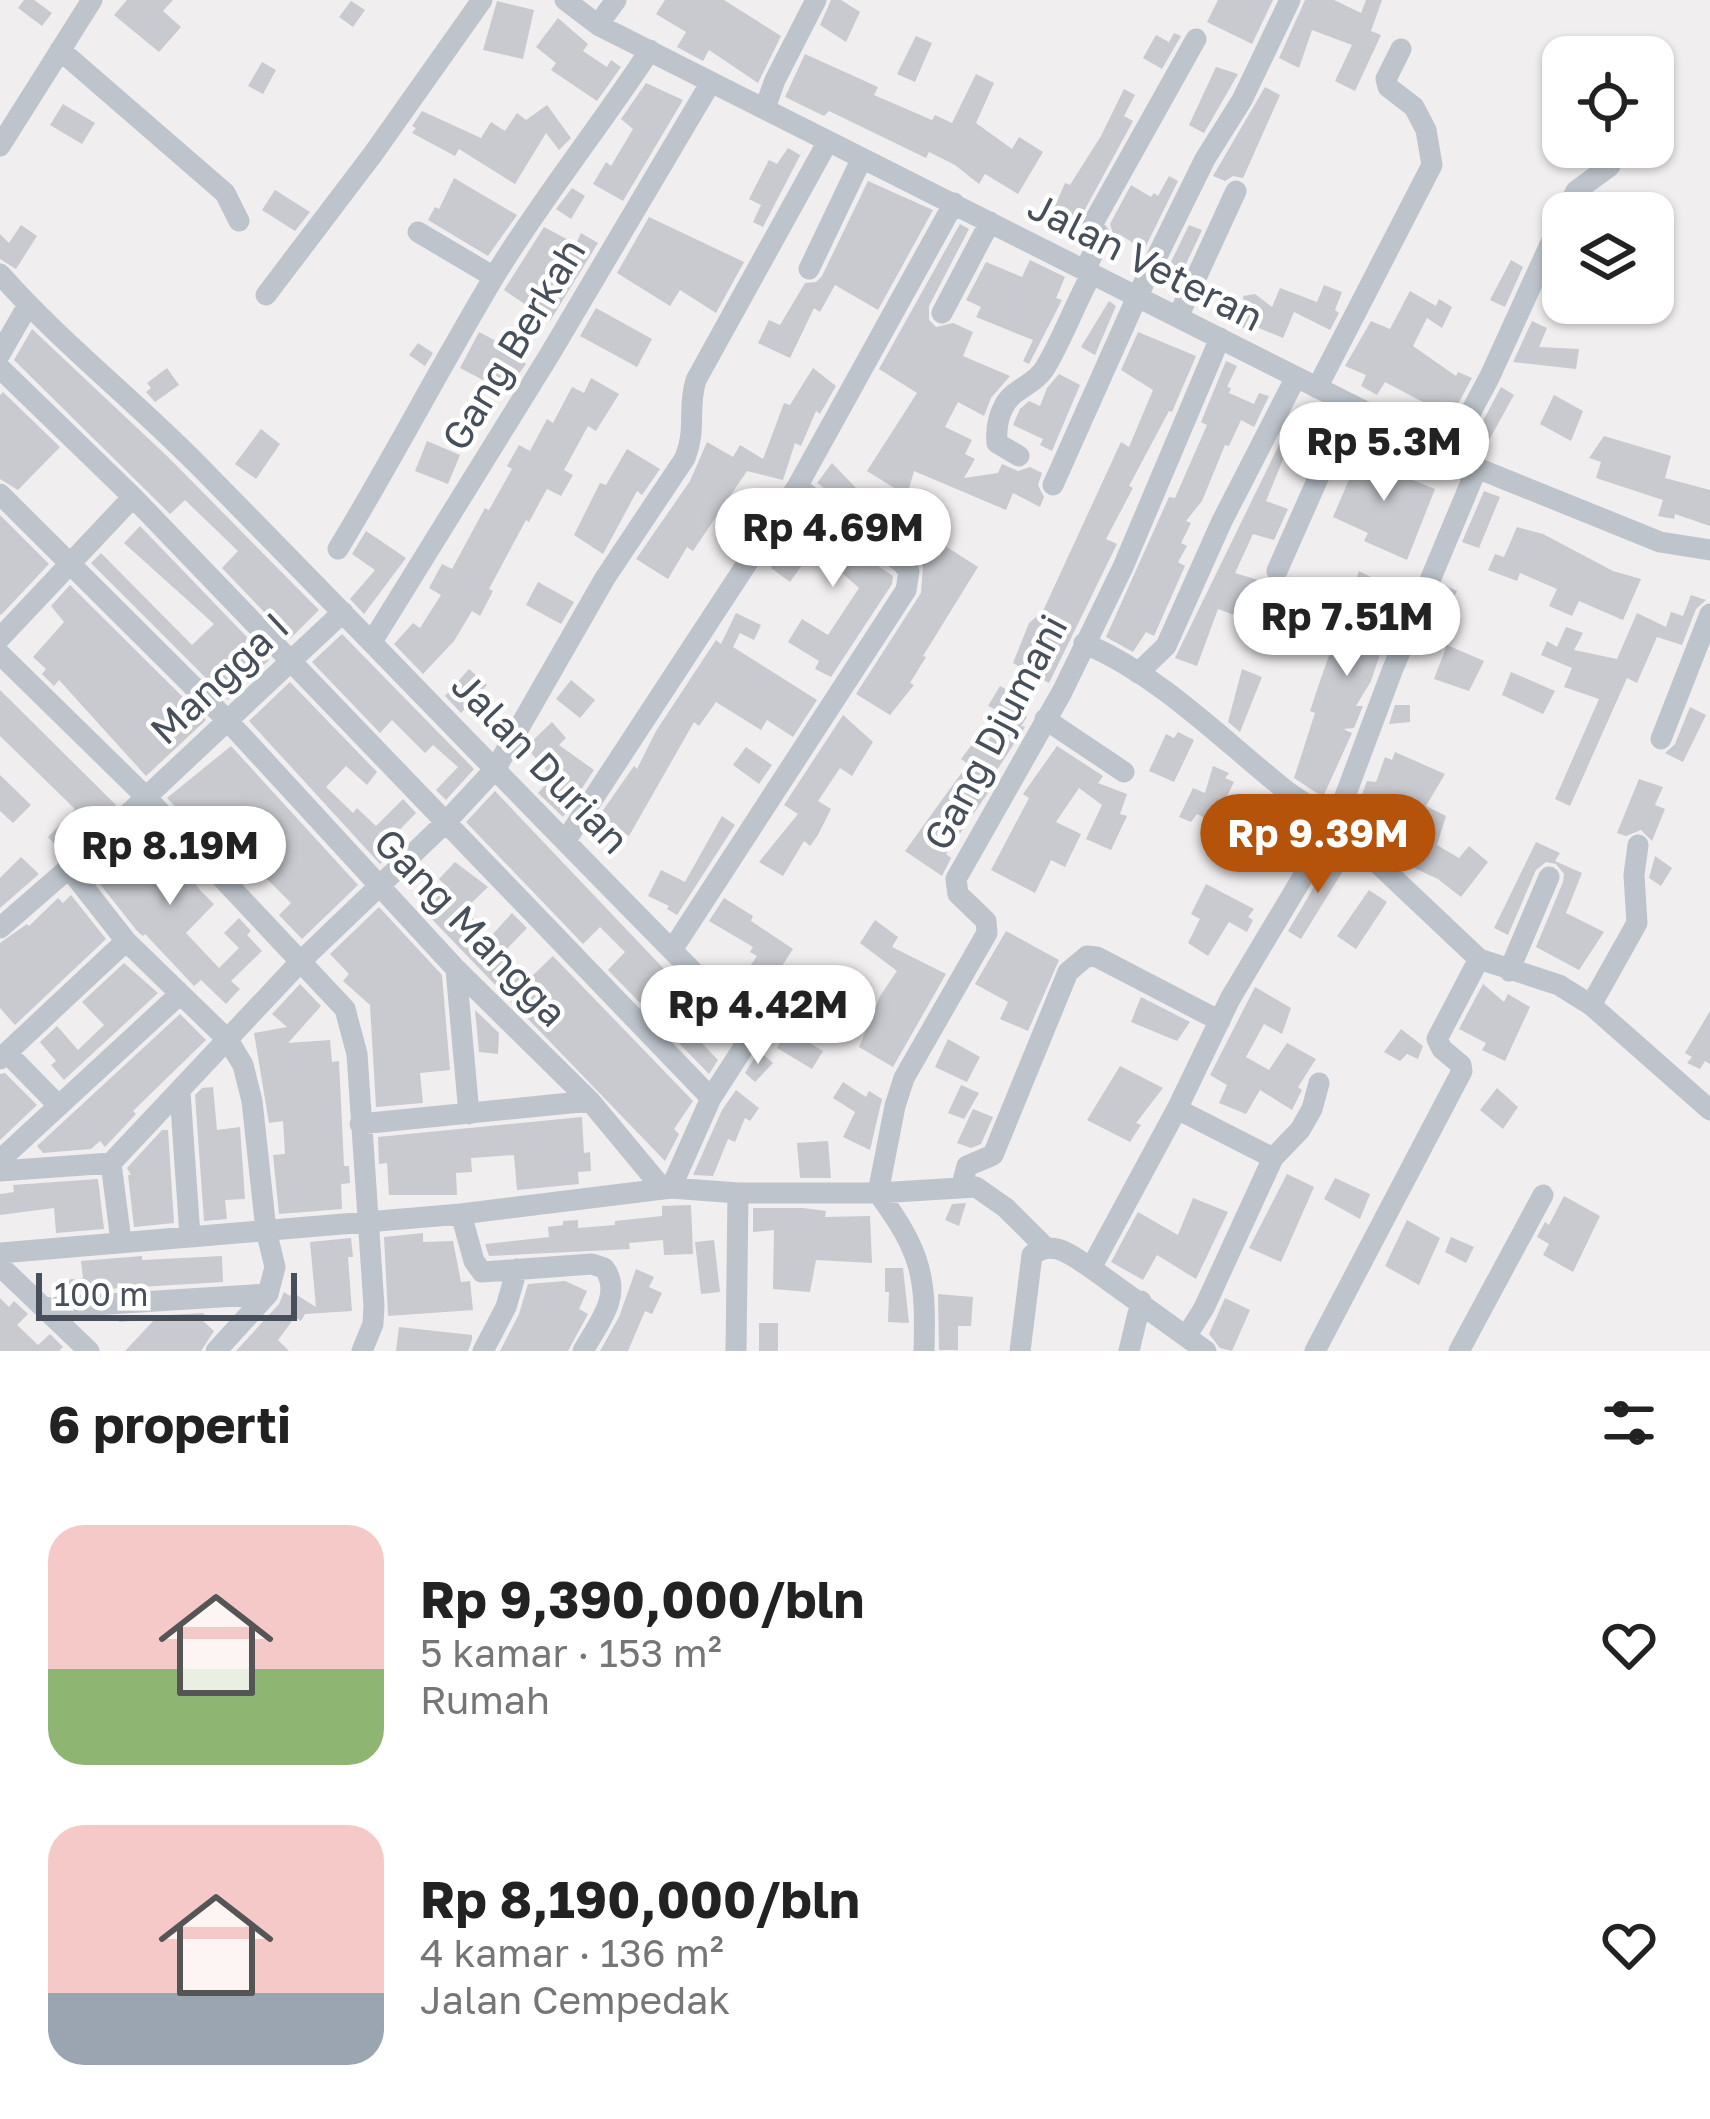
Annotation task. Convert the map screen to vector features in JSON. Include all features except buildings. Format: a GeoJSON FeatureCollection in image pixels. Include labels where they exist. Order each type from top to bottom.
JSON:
{"type":"FeatureCollection","features":[{"type":"Feature","properties":{"kind":"street"},"geometry":{"type":"LineString","coordinates":[[0,146],[92,0]]}},
{"type":"Feature","properties":{"kind":"street"},"geometry":{"type":"LineString","coordinates":[[266,295],[482,0]]}},
{"type":"Feature","properties":{"kind":"street","name":"Jalan Veteran"},"geometry":{"type":"LineString","coordinates":[[566,0],[598,25],[827,143],[1477,468],[1660,542],[1710,550]]}},
{"type":"Feature","properties":{"kind":"street"},"geometry":{"type":"LineString","coordinates":[[598,25],[616,0]]}},
{"type":"Feature","properties":{"kind":"street"},"geometry":{"type":"LineString","coordinates":[[765,109],[816,0]]}},
{"type":"Feature","properties":{"kind":"street"},"geometry":{"type":"LineString","coordinates":[[1053,485],[1137,297],[1290,0]]}},
{"type":"Feature","properties":{"kind":"street"},"geometry":{"type":"LineString","coordinates":[[1019,456],[998,443],[1004,404],[1015,392],[1033,385],[1045,368],[1101,237],[1092,225],[1196,38]]}},
{"type":"Feature","properties":{"kind":"street"},"geometry":{"type":"LineString","coordinates":[[1317,388],[1432,165],[1426,130],[1414,107],[1388,87],[1386,79],[1401,49]]}},
{"type":"Feature","properties":{"kind":"street"},"geometry":{"type":"LineString","coordinates":[[61,50],[225,193],[239,221]]}},
{"type":"Feature","properties":{"kind":"street"},"geometry":{"type":"LineString","coordinates":[[338,549],[494,278],[566,165],[610,112],[650,50]]}},
{"type":"Feature","properties":{"kind":"street","name":"Gang Berkah"},"geometry":{"type":"LineString","coordinates":[[373,640],[711,82]]}},
{"type":"Feature","properties":{"kind":"street"},"geometry":{"type":"LineString","coordinates":[[0,1171],[111,1163],[301,961],[496,768],[605,578],[685,458],[693,436],[690,398],[696,380],[827,143]]}},
{"type":"Feature","properties":{"kind":"street"},"geometry":{"type":"LineString","coordinates":[[809,269],[862,158]]}},
{"type":"Feature","properties":{"kind":"street"},"geometry":{"type":"LineString","coordinates":[[1575,192],[1607,168]]}},
{"type":"Feature","properties":{"kind":"street"},"geometry":{"type":"LineString","coordinates":[[1178,317],[1236,191]]}},
{"type":"Feature","properties":{"kind":"street"},"geometry":{"type":"LineString","coordinates":[[566,840],[797,487],[954,203]]}},
{"type":"Feature","properties":{"kind":"street"},"geometry":{"type":"LineString","coordinates":[[942,313],[990,222]]}},
{"type":"Feature","properties":{"kind":"street"},"geometry":{"type":"LineString","coordinates":[[418,232],[494,278]]}},
{"type":"Feature","properties":{"kind":"street"},"geometry":{"type":"LineString","coordinates":[[1449,453],[1542,262]]}},
{"type":"Feature","properties":{"kind":"street","name":"Jalan Durian"},"geometry":{"type":"LineString","coordinates":[[0,274],[373,640],[748,1029],[745,1051],[711,1099],[667,1188]]}},
{"type":"Feature","properties":{"kind":"street"},"geometry":{"type":"LineString","coordinates":[[0,353],[28,305]]}},
{"type":"Feature","properties":{"kind":"street","name":"Gang Djumani"},"geometry":{"type":"LineString","coordinates":[[878,1193],[904,1078],[987,934],[986,921],[958,894],[956,879],[1123,567],[1220,338]]}},
{"type":"Feature","properties":{"kind":"street"},"geometry":{"type":"LineString","coordinates":[[0,368],[292,660],[711,1099]]}},
{"type":"Feature","properties":{"kind":"street"},"geometry":{"type":"LineString","coordinates":[[1138,673],[1166,646],[1222,521],[1296,377]]}},
{"type":"Feature","properties":{"kind":"street"},"geometry":{"type":"LineString","coordinates":[[1277,571],[1351,406]]}},
{"type":"Feature","properties":{"kind":"street"},"geometry":{"type":"LineString","coordinates":[[1091,1268],[1284,904],[1335,824],[1392,671],[1477,468]]}},
{"type":"Feature","properties":{"kind":"street"},"geometry":{"type":"LineString","coordinates":[[672,950],[885,628],[909,580],[902,563],[797,487]]}},
{"type":"Feature","properties":{"kind":"street","name":"Gang Mangga"},"geometry":{"type":"LineString","coordinates":[[0,494],[227,720],[456,969],[590,1101],[667,1188]]}},
{"type":"Feature","properties":{"kind":"street"},"geometry":{"type":"LineString","coordinates":[[0,638],[133,497]]}},
{"type":"Feature","properties":{"kind":"street","name":"Mangga I"},"geometry":{"type":"LineString","coordinates":[[0,928],[343,612]]}},
{"type":"Feature","properties":{"kind":"street"},"geometry":{"type":"LineString","coordinates":[[1661,739],[1710,614]]}},
{"type":"Feature","properties":{"kind":"street"},"geometry":{"type":"LineString","coordinates":[[1084,643],[1187,707],[1291,794],[1335,824],[1455,941],[1480,959],[1559,985],[1591,1005],[1710,1111]]}},
{"type":"Feature","properties":{"kind":"street"},"geometry":{"type":"LineString","coordinates":[[0,654],[145,796],[345,1009],[356,1054],[374,1306],[373,1324],[362,1351]]}},
{"type":"Feature","properties":{"kind":"street"},"geometry":{"type":"LineString","coordinates":[[1045,719],[1124,772]]}},
{"type":"Feature","properties":{"kind":"street"},"geometry":{"type":"LineString","coordinates":[[1591,1005],[1636,922],[1634,875],[1639,845]]}},
{"type":"Feature","properties":{"kind":"street"},"geometry":{"type":"LineString","coordinates":[[68,867],[126,941],[228,1040],[248,1078],[274,1267],[268,1294],[216,1351]]}},
{"type":"Feature","properties":{"kind":"street"},"geometry":{"type":"LineString","coordinates":[[1509,970],[1550,877]]}},
{"type":"Feature","properties":{"kind":"street"},"geometry":{"type":"LineString","coordinates":[[59,1106],[4,1056],[126,941]]}},
{"type":"Feature","properties":{"kind":"street"},"geometry":{"type":"LineString","coordinates":[[961,1188],[967,1166],[993,1155],[1068,972],[1080,959],[1097,957],[1220,1021]]}},
{"type":"Feature","properties":{"kind":"street"},"geometry":{"type":"LineString","coordinates":[[1315,1351],[1462,1071],[1437,1039],[1480,959]]}},
{"type":"Feature","properties":{"kind":"street"},"geometry":{"type":"LineString","coordinates":[[456,969],[469,1114]]}},
{"type":"Feature","properties":{"kind":"street"},"geometry":{"type":"LineString","coordinates":[[0,1160],[180,994]]}},
{"type":"Feature","properties":{"kind":"street"},"geometry":{"type":"LineString","coordinates":[[1186,1335],[1204,1308],[1273,1158],[1300,1130],[1319,1083]]}},
{"type":"Feature","properties":{"kind":"street"},"geometry":{"type":"LineString","coordinates":[[180,1092],[190,1236]]}},
{"type":"Feature","properties":{"kind":"street"},"geometry":{"type":"LineString","coordinates":[[360,1124],[590,1101]]}},
{"type":"Feature","properties":{"kind":"street"},"geometry":{"type":"LineString","coordinates":[[1177,1108],[1273,1158]]}},
{"type":"Feature","properties":{"kind":"street"},"geometry":{"type":"LineString","coordinates":[[111,1163],[121,1240]]}},
{"type":"Feature","properties":{"kind":"street"},"geometry":{"type":"LineString","coordinates":[[0,1253],[461,1214],[667,1188],[878,1193],[976,1187],[1045,1247],[1066,1252],[1091,1268],[1206,1351]]}},
{"type":"Feature","properties":{"kind":"street"},"geometry":{"type":"LineString","coordinates":[[736,1351],[738,1193]]}},
{"type":"Feature","properties":{"kind":"street"},"geometry":{"type":"LineString","coordinates":[[878,1193],[920,1261],[924,1351]]}},
{"type":"Feature","properties":{"kind":"street"},"geometry":{"type":"LineString","coordinates":[[1459,1351],[1543,1195]]}},
{"type":"Feature","properties":{"kind":"street"},"geometry":{"type":"LineString","coordinates":[[461,1214],[474,1261],[482,1272],[592,1264],[604,1268],[613,1287],[583,1351]]}},
{"type":"Feature","properties":{"kind":"street"},"geometry":{"type":"LineString","coordinates":[[1020,1351],[1029,1264],[1032,1255],[1045,1247]]}},
{"type":"Feature","properties":{"kind":"street"},"geometry":{"type":"LineString","coordinates":[[0,1267],[89,1351]]}},
{"type":"Feature","properties":{"kind":"street"},"geometry":{"type":"LineString","coordinates":[[484,1351],[506,1307],[517,1269]]}},
{"type":"Feature","properties":{"kind":"street"},"geometry":{"type":"LineString","coordinates":[[45,1308],[268,1294]]}},
{"type":"Feature","properties":{"kind":"street"},"geometry":{"type":"LineString","coordinates":[[1129,1351],[1141,1301]]}}]}
